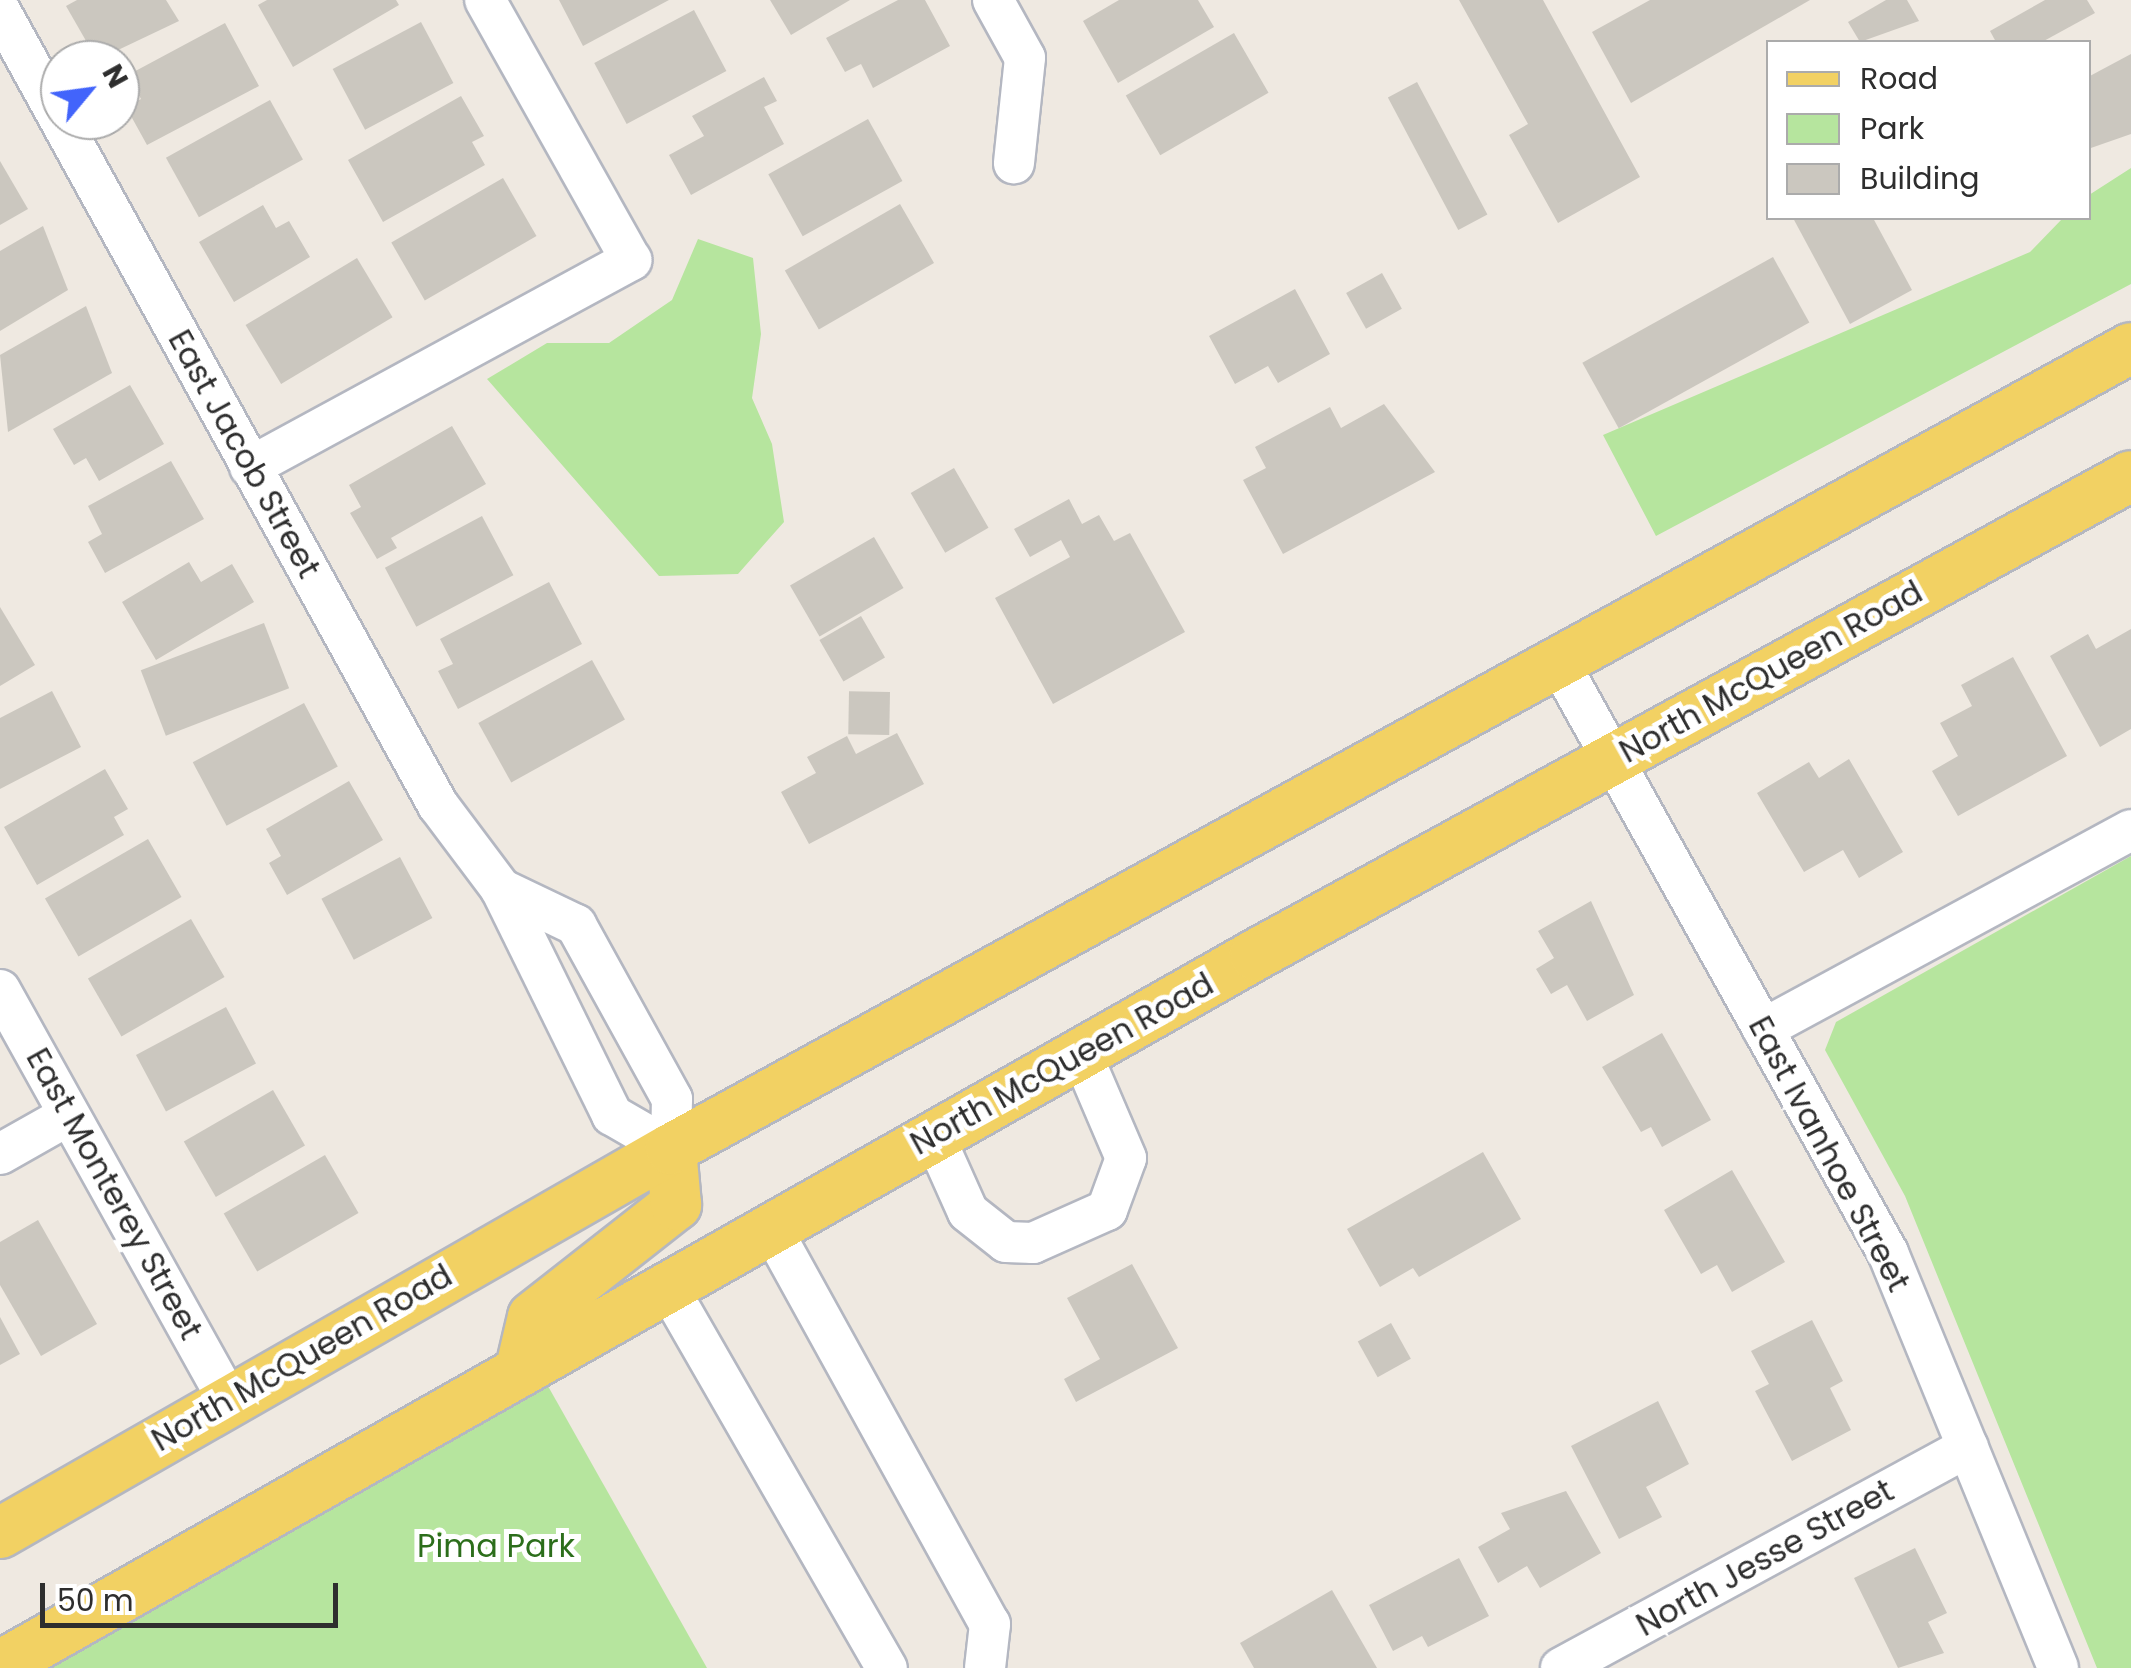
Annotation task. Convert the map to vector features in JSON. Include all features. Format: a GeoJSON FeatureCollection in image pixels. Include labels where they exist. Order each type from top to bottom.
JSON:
{"type":"FeatureCollection","features":[{"type":"Feature","properties":{"kind":"main road","name":"North McQueen Road"},"geometry":{"type":"LineString","coordinates":[[0,1532],[228,1398],[670,1149],[2131,348]]}},
{"type":"Feature","properties":{"kind":"main road","name":"North McQueen Road"},"geometry":{"type":"LineString","coordinates":[[0,1666],[1081,1053],[2131,476]]}},
{"type":"Feature","properties":{"kind":"main road"},"geometry":{"type":"LineString","coordinates":[[522,1368],[532,1317],[676,1205],[670,1149]]}},
{"type":"Feature","properties":{"kind":"street"},"geometry":{"type":"LineString","coordinates":[[250,467],[631,260],[484,0]]}},
{"type":"Feature","properties":{"kind":"street"},"geometry":{"type":"LineString","coordinates":[[993,0],[1025,58],[1014,163]]}},
{"type":"Feature","properties":{"kind":"street","name":"East Jacob Street"},"geometry":{"type":"LineString","coordinates":[[0,11],[438,804],[500,889],[612,1115],[670,1149],[672,1099],[576,925],[500,889]]}},
{"type":"Feature","properties":{"kind":"street","name":"East Ivanhoe Street"},"geometry":{"type":"LineString","coordinates":[[1558,661],[1888,1253],[2058,1668]]}},
{"type":"Feature","properties":{"kind":"street"},"geometry":{"type":"LineString","coordinates":[[1763,1029],[2131,830]]}},
{"type":"Feature","properties":{"kind":"street","name":"East Monterey Street"},"geometry":{"type":"LineString","coordinates":[[0,990],[228,1398]]}},
{"type":"Feature","properties":{"kind":"street"},"geometry":{"type":"LineString","coordinates":[[934,1136],[968,1212],[1006,1242],[1033,1243],[1107,1210],[1126,1158],[1081,1053]]}},
{"type":"Feature","properties":{"kind":"street"},"geometry":{"type":"LineString","coordinates":[[0,1154],[70,1114]]}},
{"type":"Feature","properties":{"kind":"street"},"geometry":{"type":"LineString","coordinates":[[770,1228],[990,1624],[985,1668]]}},
{"type":"Feature","properties":{"kind":"street"},"geometry":{"type":"LineString","coordinates":[[666,1286],[887,1668]]}},
{"type":"Feature","properties":{"kind":"street","name":"North Jesse Street"},"geometry":{"type":"LineString","coordinates":[[1561,1668],[1968,1447]]}},
{"type":"Feature","properties":{"kind":"green space"},"geometry":{"type":"Polygon","coordinates":[[[2131,168],[2131,284],[1656,536],[1603,435],[2030,252],[2061,220],[2091,220],[2091,194],[2131,168]]]}},
{"type":"Feature","properties":{"kind":"green space"},"geometry":{"type":"Polygon","coordinates":[[[698,239],[753,258],[761,334],[752,398],[772,444],[784,522],[738,574],[659,576],[487,379],[547,343],[609,343],[672,300],[698,239]]]}},
{"type":"Feature","properties":{"kind":"green space"},"geometry":{"type":"Polygon","coordinates":[[[2131,856],[2131,1668],[2097,1668],[1905,1196],[1825,1050],[1836,1022],[2131,856]]]}},
{"type":"Feature","properties":{"kind":"green space","name":"Pima Park"},"geometry":{"type":"Polygon","coordinates":[[[544,1379],[707,1668],[44,1668],[544,1379]]]}},
{"type":"Feature","properties":{"kind":"building"},"geometry":{"type":"Polygon","coordinates":[[[77,0],[166,0],[179,21],[139,40],[86,40],[66,6],[77,0]]]}},
{"type":"Feature","properties":{"kind":"building"},"geometry":{"type":"Polygon","coordinates":[[[267,0],[396,0],[399,5],[293,67],[258,5],[267,0]]]}},
{"type":"Feature","properties":{"kind":"building"},"geometry":{"type":"Polygon","coordinates":[[[559,0],[669,0],[583,46],[559,0]]]}},
{"type":"Feature","properties":{"kind":"building"},"geometry":{"type":"Polygon","coordinates":[[[770,0],[850,0],[791,35],[770,0]]]}},
{"type":"Feature","properties":{"kind":"building"},"geometry":{"type":"Polygon","coordinates":[[[898,0],[925,0],[950,46],[873,88],[861,64],[845,72],[826,38],[898,0]]]}},
{"type":"Feature","properties":{"kind":"building"},"geometry":{"type":"Polygon","coordinates":[[[1119,0],[1198,0],[1214,27],[1118,83],[1083,21],[1119,0]]]}},
{"type":"Feature","properties":{"kind":"building"},"geometry":{"type":"Polygon","coordinates":[[[1459,0],[1543,0],[1640,177],[1558,223],[1509,135],[1528,124],[1459,0]]]}},
{"type":"Feature","properties":{"kind":"building"},"geometry":{"type":"Polygon","coordinates":[[[1650,0],[1810,0],[1631,103],[1592,32],[1650,0]]]}},
{"type":"Feature","properties":{"kind":"building"},"geometry":{"type":"Polygon","coordinates":[[[1886,0],[1907,0],[1919,21],[1866,40],[1859,40],[1848,22],[1886,0]]]}},
{"type":"Feature","properties":{"kind":"building"},"geometry":{"type":"Polygon","coordinates":[[[2045,0],[2087,0],[2095,13],[2046,40],[1995,40],[1990,31],[2045,0]]]}},
{"type":"Feature","properties":{"kind":"building"},"geometry":{"type":"Polygon","coordinates":[[[694,10],[726,71],[627,124],[594,63],[694,10]]]}},
{"type":"Feature","properties":{"kind":"building"},"geometry":{"type":"Polygon","coordinates":[[[421,22],[453,83],[365,130],[333,69],[421,22]]]}},
{"type":"Feature","properties":{"kind":"building"},"geometry":{"type":"Polygon","coordinates":[[[225,23],[259,86],[147,145],[140,132],[140,69],[225,23]]]}},
{"type":"Feature","properties":{"kind":"building"},"geometry":{"type":"Polygon","coordinates":[[[1234,33],[1268,93],[1160,155],[1126,96],[1234,33]]]}},
{"type":"Feature","properties":{"kind":"building"},"geometry":{"type":"Polygon","coordinates":[[[2131,54],[2131,134],[2091,148],[2091,75],[2131,54]]]}},
{"type":"Feature","properties":{"kind":"building"},"geometry":{"type":"Polygon","coordinates":[[[764,77],[777,101],[764,107],[784,144],[691,195],[669,155],[704,136],[692,116],[764,77]]]}},
{"type":"Feature","properties":{"kind":"building"},"geometry":{"type":"Polygon","coordinates":[[[1417,82],[1487,214],[1458,230],[1388,97],[1417,82]]]}},
{"type":"Feature","properties":{"kind":"building"},"geometry":{"type":"Polygon","coordinates":[[[461,96],[484,136],[472,142],[485,165],[383,222],[348,160],[461,96]]]}},
{"type":"Feature","properties":{"kind":"building"},"geometry":{"type":"Polygon","coordinates":[[[270,100],[303,159],[199,217],[166,158],[270,100]]]}},
{"type":"Feature","properties":{"kind":"building"},"geometry":{"type":"Polygon","coordinates":[[[868,119],[902,181],[803,236],[768,174],[868,119]]]}},
{"type":"Feature","properties":{"kind":"building"},"geometry":{"type":"Polygon","coordinates":[[[0,161],[28,209],[0,225],[0,161]]]}},
{"type":"Feature","properties":{"kind":"building"},"geometry":{"type":"Polygon","coordinates":[[[503,178],[536,236],[425,301],[391,243],[503,178]]]}},
{"type":"Feature","properties":{"kind":"building"},"geometry":{"type":"Polygon","coordinates":[[[900,204],[934,263],[819,329],[785,270],[900,204]]]}},
{"type":"Feature","properties":{"kind":"building"},"geometry":{"type":"Polygon","coordinates":[[[263,205],[276,228],[289,221],[310,257],[234,302],[199,242],[263,205]]]}},
{"type":"Feature","properties":{"kind":"building"},"geometry":{"type":"Polygon","coordinates":[[[1794,220],[1874,220],[1912,290],[1850,324],[1794,220]]]}},
{"type":"Feature","properties":{"kind":"building"},"geometry":{"type":"Polygon","coordinates":[[[43,226],[68,290],[0,331],[0,251],[43,226]]]}},
{"type":"Feature","properties":{"kind":"building"},"geometry":{"type":"Polygon","coordinates":[[[1773,257],[1809,323],[1619,428],[1582,363],[1773,257]]]}},
{"type":"Feature","properties":{"kind":"building"},"geometry":{"type":"Polygon","coordinates":[[[357,258],[393,317],[281,384],[246,325],[357,258]]]}},
{"type":"Feature","properties":{"kind":"building"},"geometry":{"type":"Polygon","coordinates":[[[1382,273],[1402,309],[1366,329],[1346,293],[1382,273]]]}},
{"type":"Feature","properties":{"kind":"building"},"geometry":{"type":"Polygon","coordinates":[[[1295,289],[1330,354],[1278,383],[1268,366],[1235,384],[1209,336],[1295,289]]]}},
{"type":"Feature","properties":{"kind":"building"},"geometry":{"type":"Polygon","coordinates":[[[86,306],[112,373],[8,432],[0,355],[86,306]]]}},
{"type":"Feature","properties":{"kind":"building"},"geometry":{"type":"Polygon","coordinates":[[[130,385],[164,444],[99,481],[86,458],[74,465],[53,429],[130,385]]]}},
{"type":"Feature","properties":{"kind":"building"},"geometry":{"type":"Polygon","coordinates":[[[1384,404],[1435,472],[1283,554],[1243,480],[1266,468],[1255,447],[1330,407],[1341,428],[1384,404]]]}},
{"type":"Feature","properties":{"kind":"building"},"geometry":{"type":"Polygon","coordinates":[[[452,426],[486,484],[391,538],[397,548],[377,559],[350,513],[361,507],[349,485],[452,426]]]}},
{"type":"Feature","properties":{"kind":"building"},"geometry":{"type":"Polygon","coordinates":[[[171,461],[204,519],[105,573],[88,542],[102,534],[88,506],[171,461]]]}},
{"type":"Feature","properties":{"kind":"building"},"geometry":{"type":"Polygon","coordinates":[[[954,468],[988,528],[945,553],[911,493],[954,468]]]}},
{"type":"Feature","properties":{"kind":"building"},"geometry":{"type":"Polygon","coordinates":[[[1069,499],[1082,524],[1099,515],[1114,541],[1130,533],[1185,632],[1053,704],[995,598],[1070,557],[1061,540],[1030,557],[1014,529],[1069,499]]]}},
{"type":"Feature","properties":{"kind":"building"},"geometry":{"type":"Polygon","coordinates":[[[482,516],[513,575],[416,627],[385,568],[482,516]]]}},
{"type":"Feature","properties":{"kind":"building"},"geometry":{"type":"Polygon","coordinates":[[[874,537],[904,588],[819,637],[790,586],[874,537]]]}},
{"type":"Feature","properties":{"kind":"building"},"geometry":{"type":"Polygon","coordinates":[[[189,562],[201,582],[232,564],[254,602],[156,660],[122,602],[189,562]]]}},
{"type":"Feature","properties":{"kind":"building"},"geometry":{"type":"Polygon","coordinates":[[[549,582],[582,644],[458,709],[438,671],[453,664],[440,639],[549,582]]]}},
{"type":"Feature","properties":{"kind":"building"},"geometry":{"type":"Polygon","coordinates":[[[0,607],[35,665],[0,686],[0,607]]]}},
{"type":"Feature","properties":{"kind":"building"},"geometry":{"type":"Polygon","coordinates":[[[861,616],[885,658],[843,682],[819,640],[861,616]]]}},
{"type":"Feature","properties":{"kind":"building"},"geometry":{"type":"Polygon","coordinates":[[[264,623],[289,688],[166,736],[141,670],[264,623]]]}},
{"type":"Feature","properties":{"kind":"building"},"geometry":{"type":"Polygon","coordinates":[[[2131,629],[2131,729],[2100,747],[2050,656],[2088,634],[2096,649],[2131,629]]]}},
{"type":"Feature","properties":{"kind":"building"},"geometry":{"type":"Polygon","coordinates":[[[2013,657],[2067,756],[1958,816],[1932,771],[1958,756],[1940,723],[1972,706],[1961,685],[2013,657]]]}},
{"type":"Feature","properties":{"kind":"building"},"geometry":{"type":"Polygon","coordinates":[[[592,660],[625,719],[511,782],[478,723],[592,660]]]}},
{"type":"Feature","properties":{"kind":"building"},"geometry":{"type":"Polygon","coordinates":[[[52,691],[81,747],[0,789],[0,718],[52,691]]]}},
{"type":"Feature","properties":{"kind":"building"},"geometry":{"type":"Polygon","coordinates":[[[849,691],[890,692],[889,735],[848,734],[849,691]]]}},
{"type":"Feature","properties":{"kind":"building"},"geometry":{"type":"Polygon","coordinates":[[[304,703],[338,767],[227,826],[193,762],[304,703]]]}},
{"type":"Feature","properties":{"kind":"building"},"geometry":{"type":"Polygon","coordinates":[[[897,733],[924,784],[809,844],[781,792],[816,773],[807,757],[847,736],[856,754],[897,733]]]}},
{"type":"Feature","properties":{"kind":"building"},"geometry":{"type":"Polygon","coordinates":[[[1849,759],[1903,852],[1859,878],[1843,850],[1804,872],[1757,793],[1809,762],[1819,778],[1849,759]]]}},
{"type":"Feature","properties":{"kind":"building"},"geometry":{"type":"Polygon","coordinates":[[[105,769],[128,809],[114,817],[124,835],[37,885],[4,827],[105,769]]]}},
{"type":"Feature","properties":{"kind":"building"},"geometry":{"type":"Polygon","coordinates":[[[349,781],[383,840],[287,895],[269,863],[281,856],[266,829],[349,781]]]}},
{"type":"Feature","properties":{"kind":"building"},"geometry":{"type":"Polygon","coordinates":[[[148,839],[182,897],[78,957],[45,899],[148,839]]]}},
{"type":"Feature","properties":{"kind":"building"},"geometry":{"type":"Polygon","coordinates":[[[400,857],[432,918],[354,960],[321,899],[400,857]]]}},
{"type":"Feature","properties":{"kind":"building"},"geometry":{"type":"Polygon","coordinates":[[[1591,901],[1634,995],[1587,1021],[1567,985],[1551,994],[1536,969],[1554,958],[1538,931],[1591,901]]]}},
{"type":"Feature","properties":{"kind":"building"},"geometry":{"type":"Polygon","coordinates":[[[191,919],[224,977],[121,1037],[88,978],[191,919]]]}},
{"type":"Feature","properties":{"kind":"building"},"geometry":{"type":"Polygon","coordinates":[[[226,1007],[256,1064],[166,1111],[136,1055],[226,1007]]]}},
{"type":"Feature","properties":{"kind":"building"},"geometry":{"type":"Polygon","coordinates":[[[1662,1033],[1711,1120],[1662,1147],[1651,1127],[1641,1132],[1602,1067],[1662,1033]]]}},
{"type":"Feature","properties":{"kind":"building"},"geometry":{"type":"Polygon","coordinates":[[[273,1090],[305,1145],[216,1197],[184,1142],[273,1090]]]}},
{"type":"Feature","properties":{"kind":"building"},"geometry":{"type":"Polygon","coordinates":[[[1483,1152],[1521,1219],[1419,1277],[1413,1268],[1380,1287],[1347,1229],[1483,1152]]]}},
{"type":"Feature","properties":{"kind":"building"},"geometry":{"type":"Polygon","coordinates":[[[325,1155],[358,1213],[257,1272],[224,1214],[325,1155]]]}},
{"type":"Feature","properties":{"kind":"building"},"geometry":{"type":"Polygon","coordinates":[[[1732,1170],[1785,1262],[1732,1292],[1717,1265],[1701,1274],[1664,1210],[1732,1170]]]}},
{"type":"Feature","properties":{"kind":"building"},"geometry":{"type":"Polygon","coordinates":[[[38,1220],[97,1324],[41,1356],[0,1285],[0,1242],[38,1220]]]}},
{"type":"Feature","properties":{"kind":"building"},"geometry":{"type":"Polygon","coordinates":[[[1132,1264],[1178,1348],[1076,1402],[1064,1379],[1100,1359],[1067,1298],[1132,1264]]]}},
{"type":"Feature","properties":{"kind":"building"},"geometry":{"type":"Polygon","coordinates":[[[0,1317],[20,1354],[0,1365],[0,1317]]]}},
{"type":"Feature","properties":{"kind":"building"},"geometry":{"type":"Polygon","coordinates":[[[1812,1320],[1843,1381],[1830,1388],[1851,1430],[1792,1461],[1755,1391],[1769,1384],[1751,1351],[1812,1320]]]}},
{"type":"Feature","properties":{"kind":"building"},"geometry":{"type":"Polygon","coordinates":[[[1391,1323],[1411,1359],[1378,1377],[1358,1341],[1391,1323]]]}},
{"type":"Feature","properties":{"kind":"building"},"geometry":{"type":"Polygon","coordinates":[[[1658,1401],[1689,1464],[1646,1487],[1662,1517],[1619,1539],[1571,1446],[1658,1401]]]}},
{"type":"Feature","properties":{"kind":"building"},"geometry":{"type":"Polygon","coordinates":[[[1566,1491],[1601,1553],[1540,1588],[1527,1566],[1498,1583],[1478,1547],[1510,1529],[1501,1513],[1566,1491]]]}},
{"type":"Feature","properties":{"kind":"building"},"geometry":{"type":"Polygon","coordinates":[[[1915,1548],[1947,1613],[1928,1622],[1944,1653],[1898,1668],[1854,1578],[1915,1548]]]}},
{"type":"Feature","properties":{"kind":"building"},"geometry":{"type":"Polygon","coordinates":[[[1459,1558],[1489,1616],[1428,1647],[1422,1636],[1393,1651],[1369,1605],[1459,1558]]]}},
{"type":"Feature","properties":{"kind":"building"},"geometry":{"type":"Polygon","coordinates":[[[1332,1590],[1377,1668],[1254,1668],[1240,1643],[1332,1590]]]}}]}
